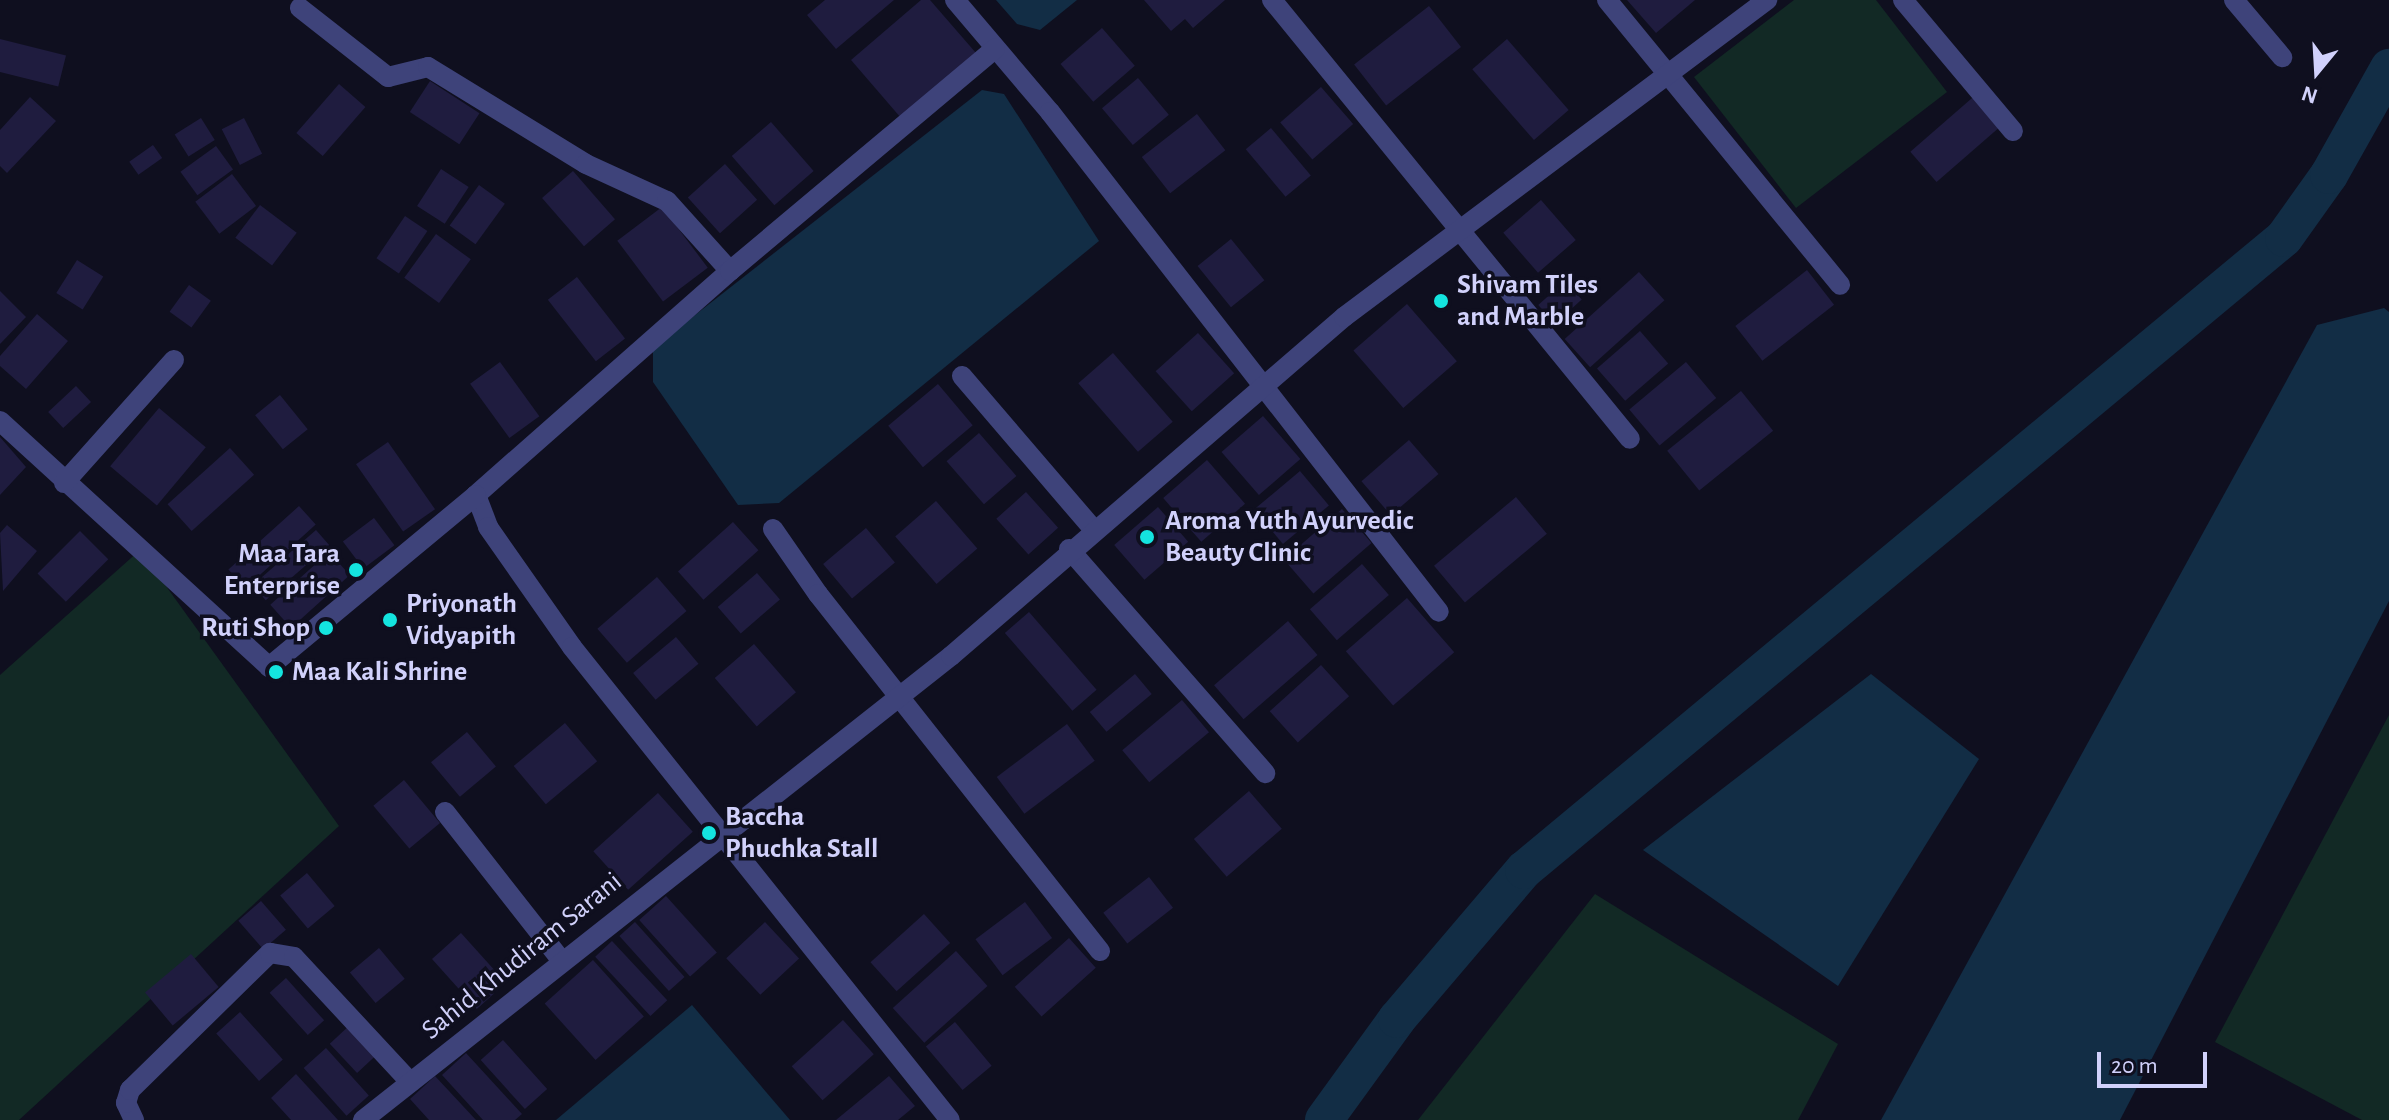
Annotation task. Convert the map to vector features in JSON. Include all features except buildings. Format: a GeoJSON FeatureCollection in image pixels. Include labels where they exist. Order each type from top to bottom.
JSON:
{"type":"FeatureCollection","features":[{"type":"Feature","properties":{"kind":"street"},"geometry":{"type":"LineString","coordinates":[[955,0],[1116,196],[1261,392],[1439,612]]}},
{"type":"Feature","properties":{"kind":"street"},"geometry":{"type":"LineString","coordinates":[[1272,0],[1630,439]]}},
{"type":"Feature","properties":{"kind":"street"},"geometry":{"type":"LineString","coordinates":[[1607,0],[1840,285]]}},
{"type":"Feature","properties":{"kind":"street","name":"Sahid Khudiram Sarani"},"geometry":{"type":"LineString","coordinates":[[363,1120],[717,835],[951,656],[1069,549],[1261,392],[1344,317],[1671,75],[1767,0]]}},
{"type":"Feature","properties":{"kind":"street"},"geometry":{"type":"LineString","coordinates":[[1903,0],[2013,131]]}},
{"type":"Feature","properties":{"kind":"street"},"geometry":{"type":"LineString","coordinates":[[2234,0],[2282,57]]}},
{"type":"Feature","properties":{"kind":"street"},"geometry":{"type":"LineString","coordinates":[[300,8],[388,77],[428,67],[586,164],[667,201],[730,271]]}},
{"type":"Feature","properties":{"kind":"street"},"geometry":{"type":"LineString","coordinates":[[0,421],[64,483],[269,667],[476,495],[730,271],[995,49]]}},
{"type":"Feature","properties":{"kind":"street"},"geometry":{"type":"LineString","coordinates":[[64,483],[174,360]]}},
{"type":"Feature","properties":{"kind":"street"},"geometry":{"type":"LineString","coordinates":[[962,376],[1093,529]]}},
{"type":"Feature","properties":{"kind":"street"},"geometry":{"type":"LineString","coordinates":[[476,495],[488,527],[572,647],[717,835],[950,1120]]}},
{"type":"Feature","properties":{"kind":"street"},"geometry":{"type":"LineString","coordinates":[[773,529],[1100,951]]}},
{"type":"Feature","properties":{"kind":"street"},"geometry":{"type":"LineString","coordinates":[[1069,549],[1265,773]]}},
{"type":"Feature","properties":{"kind":"street"},"geometry":{"type":"LineString","coordinates":[[445,812],[561,960]]}},
{"type":"Feature","properties":{"kind":"street"},"geometry":{"type":"LineString","coordinates":[[134,1120],[126,1103],[130,1090],[270,953],[294,957],[410,1082]]}},
{"type":"Feature","properties":{"kind":"green space"},"geometry":{"type":"Polygon","coordinates":[[[1794,0],[1876,0],[1947,92],[1796,208],[1694,77],[1794,0]]]}},
{"type":"Feature","properties":{"kind":"green space"},"geometry":{"type":"Polygon","coordinates":[[[140,550],[339,826],[19,1120],[0,1120],[0,675],[140,550]]]}},
{"type":"Feature","properties":{"kind":"green space"},"geometry":{"type":"Polygon","coordinates":[[[2389,715],[2389,1120],[2362,1120],[2215,1042],[2389,715]]]}},
{"type":"Feature","properties":{"kind":"green space"},"geometry":{"type":"Polygon","coordinates":[[[1595,894],[1838,1044],[1798,1120],[1418,1120],[1595,894]]]}},
{"type":"Feature","properties":{"kind":"water"},"geometry":{"type":"Polygon","coordinates":[[[996,0],[1077,0],[1040,30],[1017,24],[996,0]]]}},
{"type":"Feature","properties":{"kind":"water"},"geometry":{"type":"Polygon","coordinates":[[[982,90],[1004,94],[1099,241],[779,503],[738,505],[653,382],[653,348],[982,90]]]}},
{"type":"Feature","properties":{"kind":"water"},"geometry":{"type":"Polygon","coordinates":[[[2384,308],[2389,312],[2389,601],[2120,1120],[1881,1120],[2317,325],[2384,308]]]}},
{"type":"Feature","properties":{"kind":"water"},"geometry":{"type":"Polygon","coordinates":[[[1871,674],[1979,759],[1838,986],[1643,850],[1871,674]]]}},
{"type":"Feature","properties":{"kind":"water"},"geometry":{"type":"Polygon","coordinates":[[[692,1005],[790,1120],[556,1120],[692,1005]]]}},
{"type":"Feature","properties":{"kind":"waterway"},"geometry":{"type":"LineString","coordinates":[[1324,1120],[1397,1019],[1524,870],[2284,238],[2329,175],[2389,68]]}},
{"type":"Feature","properties":{"kind":"place","name":"Shivam Tiles and Marble"},"geometry":{"type":"Point","coordinates":[1441,301]}},
{"type":"Feature","properties":{"kind":"place","name":"Aroma Yuth Ayurvedic Beauty Clinic"},"geometry":{"type":"Point","coordinates":[1147,537]}},
{"type":"Feature","properties":{"kind":"place","name":"Maa Tara Enterprise"},"geometry":{"type":"Point","coordinates":[356,570]}},
{"type":"Feature","properties":{"kind":"place","name":"Priyonath Vidyapith"},"geometry":{"type":"Point","coordinates":[390,620]}},
{"type":"Feature","properties":{"kind":"place","name":"Ruti Shop"},"geometry":{"type":"Point","coordinates":[326,628]}},
{"type":"Feature","properties":{"kind":"place","name":"Maa Kali Shrine"},"geometry":{"type":"Point","coordinates":[276,672]}},
{"type":"Feature","properties":{"kind":"place","name":"Baccha Phuchka Stall"},"geometry":{"type":"Point","coordinates":[709,833]}}]}
